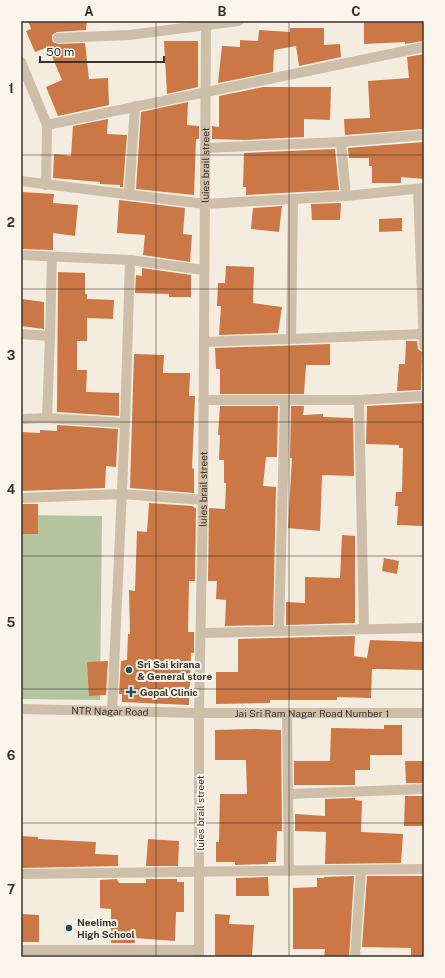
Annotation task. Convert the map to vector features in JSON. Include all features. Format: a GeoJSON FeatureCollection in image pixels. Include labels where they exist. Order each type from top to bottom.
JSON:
{"type":"FeatureCollection","features":[{"type":"Feature","properties":{"kind":"street"},"geometry":{"type":"LineString","coordinates":[[58,38],[129,35],[206,23],[239,21]]}},
{"type":"Feature","properties":{"kind":"street","name":"luies brail street"},"geometry":{"type":"LineString","coordinates":[[199,953],[199,713],[204,500],[203,400],[206,23]]}},
{"type":"Feature","properties":{"kind":"street"},"geometry":{"type":"LineString","coordinates":[[47,125],[205,91],[424,47]]}},
{"type":"Feature","properties":{"kind":"street"},"geometry":{"type":"LineString","coordinates":[[21,64],[47,125],[46,185]]}},
{"type":"Feature","properties":{"kind":"street"},"geometry":{"type":"LineString","coordinates":[[129,195],[135,106]]}},
{"type":"Feature","properties":{"kind":"street"},"geometry":{"type":"LineString","coordinates":[[205,148],[341,142],[424,135]]}},
{"type":"Feature","properties":{"kind":"street"},"geometry":{"type":"LineString","coordinates":[[341,142],[346,196]]}},
{"type":"Feature","properties":{"kind":"street"},"geometry":{"type":"LineString","coordinates":[[21,181],[205,204],[346,196],[421,188],[424,346]]}},
{"type":"Feature","properties":{"kind":"street"},"geometry":{"type":"LineString","coordinates":[[291,339],[293,199]]}},
{"type":"Feature","properties":{"kind":"street"},"geometry":{"type":"LineString","coordinates":[[21,255],[130,260],[204,270]]}},
{"type":"Feature","properties":{"kind":"street"},"geometry":{"type":"LineString","coordinates":[[46,418],[52,257]]}},
{"type":"Feature","properties":{"kind":"street"},"geometry":{"type":"LineString","coordinates":[[112,712],[125,423],[130,260]]}},
{"type":"Feature","properties":{"kind":"street"},"geometry":{"type":"LineString","coordinates":[[21,334],[50,336]]}},
{"type":"Feature","properties":{"kind":"street"},"geometry":{"type":"LineString","coordinates":[[204,342],[424,334]]}},
{"type":"Feature","properties":{"kind":"street"},"geometry":{"type":"LineString","coordinates":[[203,400],[359,400],[424,396]]}},
{"type":"Feature","properties":{"kind":"street"},"geometry":{"type":"LineString","coordinates":[[280,631],[285,400]]}},
{"type":"Feature","properties":{"kind":"street"},"geometry":{"type":"LineString","coordinates":[[359,400],[364,629]]}},
{"type":"Feature","properties":{"kind":"street"},"geometry":{"type":"LineString","coordinates":[[21,419],[46,418],[125,423]]}},
{"type":"Feature","properties":{"kind":"street"},"geometry":{"type":"LineString","coordinates":[[21,498],[121,494],[204,500]]}},
{"type":"Feature","properties":{"kind":"street"},"geometry":{"type":"LineString","coordinates":[[202,633],[424,628]]}},
{"type":"Feature","properties":{"kind":"street","name":"NTR Nagar Road"},"geometry":{"type":"LineString","coordinates":[[21,709],[199,713]]}},
{"type":"Feature","properties":{"kind":"street","name":"Jai Sri Ram Nagar Road Number 1"},"geometry":{"type":"LineString","coordinates":[[199,713],[424,713]]}},
{"type":"Feature","properties":{"kind":"street"},"geometry":{"type":"LineString","coordinates":[[287,713],[289,871]]}},
{"type":"Feature","properties":{"kind":"street"},"geometry":{"type":"LineString","coordinates":[[289,794],[424,789]]}},
{"type":"Feature","properties":{"kind":"street"},"geometry":{"type":"LineString","coordinates":[[21,874],[424,869]]}},
{"type":"Feature","properties":{"kind":"street"},"geometry":{"type":"LineString","coordinates":[[355,957],[361,870]]}},
{"type":"Feature","properties":{"kind":"street"},"geometry":{"type":"LineString","coordinates":[[21,950],[199,953]]}},
{"type":"Feature","properties":{"kind":"green space"},"geometry":{"type":"Polygon","coordinates":[[[21,515],[102,516],[100,700],[21,699],[21,515]]]}},
{"type":"Feature","properties":{"kind":"building"},"geometry":{"type":"Polygon","coordinates":[[[28,21],[87,21],[86,30],[57,32],[52,35],[52,39],[53,42],[58,44],[85,43],[89,79],[108,78],[109,105],[58,116],[46,87],[62,80],[48,47],[35,52],[26,31],[31,29],[28,21]]]}},
{"type":"Feature","properties":{"kind":"building"},"geometry":{"type":"Polygon","coordinates":[[[364,21],[423,21],[423,41],[405,44],[405,42],[364,44],[364,21]]]}},
{"type":"Feature","properties":{"kind":"building"},"geometry":{"type":"Polygon","coordinates":[[[290,28],[324,28],[324,45],[340,44],[341,57],[299,66],[296,46],[274,50],[273,72],[218,83],[222,46],[240,47],[240,40],[258,41],[259,30],[290,32],[290,28]]]}},
{"type":"Feature","properties":{"kind":"building"},"geometry":{"type":"Polygon","coordinates":[[[164,41],[198,41],[198,87],[167,94],[164,41]]]}},
{"type":"Feature","properties":{"kind":"building"},"geometry":{"type":"Polygon","coordinates":[[[424,54],[424,129],[345,135],[344,119],[370,118],[368,81],[409,78],[407,57],[424,54]]]}},
{"type":"Feature","properties":{"kind":"building"},"geometry":{"type":"Polygon","coordinates":[[[263,87],[331,87],[330,120],[304,119],[304,137],[245,140],[212,139],[212,126],[219,127],[219,96],[263,87]]]}},
{"type":"Feature","properties":{"kind":"building"},"geometry":{"type":"Polygon","coordinates":[[[188,102],[187,125],[199,126],[199,139],[196,139],[194,195],[136,189],[141,112],[188,102]]]}},
{"type":"Feature","properties":{"kind":"building"},"geometry":{"type":"Polygon","coordinates":[[[108,119],[107,134],[127,135],[123,187],[120,187],[120,185],[100,184],[100,182],[53,178],[54,154],[71,156],[73,126],[108,119]]]}},
{"type":"Feature","properties":{"kind":"building"},"geometry":{"type":"Polygon","coordinates":[[[424,142],[424,179],[401,177],[401,183],[372,183],[372,166],[369,166],[369,158],[349,158],[348,148],[424,142]]]}},
{"type":"Feature","properties":{"kind":"building"},"geometry":{"type":"Polygon","coordinates":[[[335,149],[339,190],[246,195],[246,187],[243,187],[244,153],[335,149]]]}},
{"type":"Feature","properties":{"kind":"building"},"geometry":{"type":"Polygon","coordinates":[[[21,192],[54,194],[53,203],[78,205],[75,236],[53,233],[53,250],[21,249],[21,192]]]}},
{"type":"Feature","properties":{"kind":"building"},"geometry":{"type":"Polygon","coordinates":[[[119,200],[185,208],[183,234],[192,235],[190,262],[143,255],[145,235],[117,233],[119,200]]]}},
{"type":"Feature","properties":{"kind":"building"},"geometry":{"type":"Polygon","coordinates":[[[341,203],[340,220],[312,220],[311,204],[341,203]]]}},
{"type":"Feature","properties":{"kind":"building"},"geometry":{"type":"Polygon","coordinates":[[[282,206],[279,232],[251,229],[253,208],[282,206]]]}},
{"type":"Feature","properties":{"kind":"building"},"geometry":{"type":"Polygon","coordinates":[[[402,218],[402,231],[379,232],[379,219],[402,218]]]}},
{"type":"Feature","properties":{"kind":"building"},"geometry":{"type":"Polygon","coordinates":[[[226,266],[254,267],[253,303],[282,307],[278,333],[219,335],[221,306],[217,306],[218,283],[225,283],[226,266]]]}},
{"type":"Feature","properties":{"kind":"building"},"geometry":{"type":"Polygon","coordinates":[[[142,268],[191,275],[191,297],[169,297],[169,294],[135,293],[136,275],[142,276],[142,268]]]}},
{"type":"Feature","properties":{"kind":"building"},"geometry":{"type":"Polygon","coordinates":[[[58,272],[85,273],[85,294],[87,294],[87,299],[114,300],[113,319],[87,318],[87,341],[77,341],[77,370],[87,370],[86,392],[119,393],[119,416],[57,412],[58,272]]]}},
{"type":"Feature","properties":{"kind":"building"},"geometry":{"type":"Polygon","coordinates":[[[21,299],[44,302],[44,329],[21,326],[21,299]]]}},
{"type":"Feature","properties":{"kind":"building"},"geometry":{"type":"Polygon","coordinates":[[[406,341],[417,341],[418,349],[422,352],[421,390],[397,391],[399,364],[405,364],[406,341]]]}},
{"type":"Feature","properties":{"kind":"building"},"geometry":{"type":"Polygon","coordinates":[[[330,344],[330,365],[306,365],[304,394],[220,394],[220,369],[216,369],[215,348],[330,344]]]}},
{"type":"Feature","properties":{"kind":"building"},"geometry":{"type":"Polygon","coordinates":[[[134,354],[164,355],[163,373],[190,373],[189,396],[195,396],[192,468],[194,469],[194,493],[130,488],[134,354]]]}},
{"type":"Feature","properties":{"kind":"building"},"geometry":{"type":"Polygon","coordinates":[[[424,403],[424,526],[397,525],[398,506],[395,506],[396,492],[402,492],[403,448],[399,448],[399,445],[366,444],[367,406],[424,403]]]}},
{"type":"Feature","properties":{"kind":"building"},"geometry":{"type":"Polygon","coordinates":[[[220,406],[278,406],[277,457],[266,457],[263,486],[276,487],[273,625],[225,626],[226,600],[216,599],[217,581],[208,581],[209,508],[225,509],[226,483],[224,483],[224,460],[219,460],[220,435],[218,435],[220,406]]]}},
{"type":"Feature","properties":{"kind":"building"},"geometry":{"type":"Polygon","coordinates":[[[291,406],[304,406],[303,415],[323,414],[323,417],[353,418],[354,476],[322,475],[320,531],[288,528],[292,458],[290,458],[291,406]]]}},
{"type":"Feature","properties":{"kind":"building"},"geometry":{"type":"Polygon","coordinates":[[[57,425],[118,429],[116,467],[106,466],[105,488],[21,491],[21,432],[40,433],[40,430],[57,431],[57,425]]]}},
{"type":"Feature","properties":{"kind":"building"},"geometry":{"type":"Polygon","coordinates":[[[149,503],[193,506],[196,508],[195,581],[189,581],[188,632],[194,632],[194,653],[191,653],[189,705],[122,702],[122,694],[119,694],[121,661],[127,660],[128,634],[130,634],[129,590],[135,591],[137,531],[147,532],[149,503]]]}},
{"type":"Feature","properties":{"kind":"building"},"geometry":{"type":"Polygon","coordinates":[[[21,504],[38,504],[38,534],[21,534],[21,504]]]}},
{"type":"Feature","properties":{"kind":"building"},"geometry":{"type":"Polygon","coordinates":[[[342,535],[355,536],[355,623],[286,625],[286,602],[305,603],[305,577],[340,578],[342,535]]]}},
{"type":"Feature","properties":{"kind":"building"},"geometry":{"type":"Polygon","coordinates":[[[384,558],[399,561],[397,574],[382,571],[384,558]]]}},
{"type":"Feature","properties":{"kind":"building"},"geometry":{"type":"Polygon","coordinates":[[[355,636],[354,656],[367,658],[370,640],[424,642],[424,670],[372,669],[371,698],[337,697],[337,700],[270,700],[270,703],[216,704],[216,672],[238,672],[238,639],[355,636]]]}},
{"type":"Feature","properties":{"kind":"building"},"geometry":{"type":"Polygon","coordinates":[[[108,661],[106,695],[89,696],[87,662],[108,661]]]}},
{"type":"Feature","properties":{"kind":"building"},"geometry":{"type":"Polygon","coordinates":[[[384,725],[402,725],[402,755],[370,755],[370,770],[355,770],[355,785],[294,785],[294,761],[330,761],[331,728],[384,729],[384,725]]]}},
{"type":"Feature","properties":{"kind":"building"},"geometry":{"type":"Polygon","coordinates":[[[215,730],[281,730],[282,831],[277,831],[276,862],[268,862],[268,864],[235,865],[235,862],[216,862],[216,842],[219,842],[220,794],[247,794],[246,760],[215,760],[215,730]]]}},
{"type":"Feature","properties":{"kind":"building"},"geometry":{"type":"Polygon","coordinates":[[[405,761],[424,761],[424,783],[406,783],[405,761]]]}},
{"type":"Feature","properties":{"kind":"building"},"geometry":{"type":"Polygon","coordinates":[[[405,796],[424,796],[424,826],[404,826],[405,796]]]}},
{"type":"Feature","properties":{"kind":"building"},"geometry":{"type":"Polygon","coordinates":[[[355,798],[355,800],[362,801],[361,832],[403,834],[401,863],[325,864],[326,832],[295,831],[295,814],[325,816],[325,799],[355,798]]]}},
{"type":"Feature","properties":{"kind":"building"},"geometry":{"type":"Polygon","coordinates":[[[21,836],[38,837],[38,839],[96,842],[95,854],[118,855],[118,866],[21,868],[21,836]]]}},
{"type":"Feature","properties":{"kind":"building"},"geometry":{"type":"Polygon","coordinates":[[[148,839],[179,841],[178,866],[146,866],[148,839]]]}},
{"type":"Feature","properties":{"kind":"building"},"geometry":{"type":"Polygon","coordinates":[[[354,876],[349,957],[324,957],[325,949],[293,949],[293,888],[317,887],[317,878],[354,876]]]}},
{"type":"Feature","properties":{"kind":"building"},"geometry":{"type":"Polygon","coordinates":[[[367,876],[424,876],[424,957],[411,957],[411,948],[362,947],[367,876]]]}},
{"type":"Feature","properties":{"kind":"building"},"geometry":{"type":"Polygon","coordinates":[[[268,877],[269,896],[236,896],[236,878],[268,877]]]}},
{"type":"Feature","properties":{"kind":"building"},"geometry":{"type":"Polygon","coordinates":[[[117,879],[119,883],[146,883],[146,879],[177,879],[177,882],[184,882],[184,912],[176,912],[175,941],[135,938],[135,943],[111,943],[111,909],[100,908],[100,880],[117,879]]]}},
{"type":"Feature","properties":{"kind":"building"},"geometry":{"type":"Polygon","coordinates":[[[21,914],[39,915],[39,942],[21,942],[21,914]]]}},
{"type":"Feature","properties":{"kind":"building"},"geometry":{"type":"Polygon","coordinates":[[[215,914],[230,915],[229,924],[254,925],[252,957],[215,957],[215,914]]]}},
{"type":"Feature","properties":{"kind":"place","name":"Sri Sai kirana & General store"},"geometry":{"type":"Point","coordinates":[129,670]}},
{"type":"Feature","properties":{"kind":"place","name":"Gopal Clinic"},"geometry":{"type":"Point","coordinates":[131,692]}},
{"type":"Feature","properties":{"kind":"place","name":"Neelima High School"},"geometry":{"type":"Point","coordinates":[69,928]}}]}
